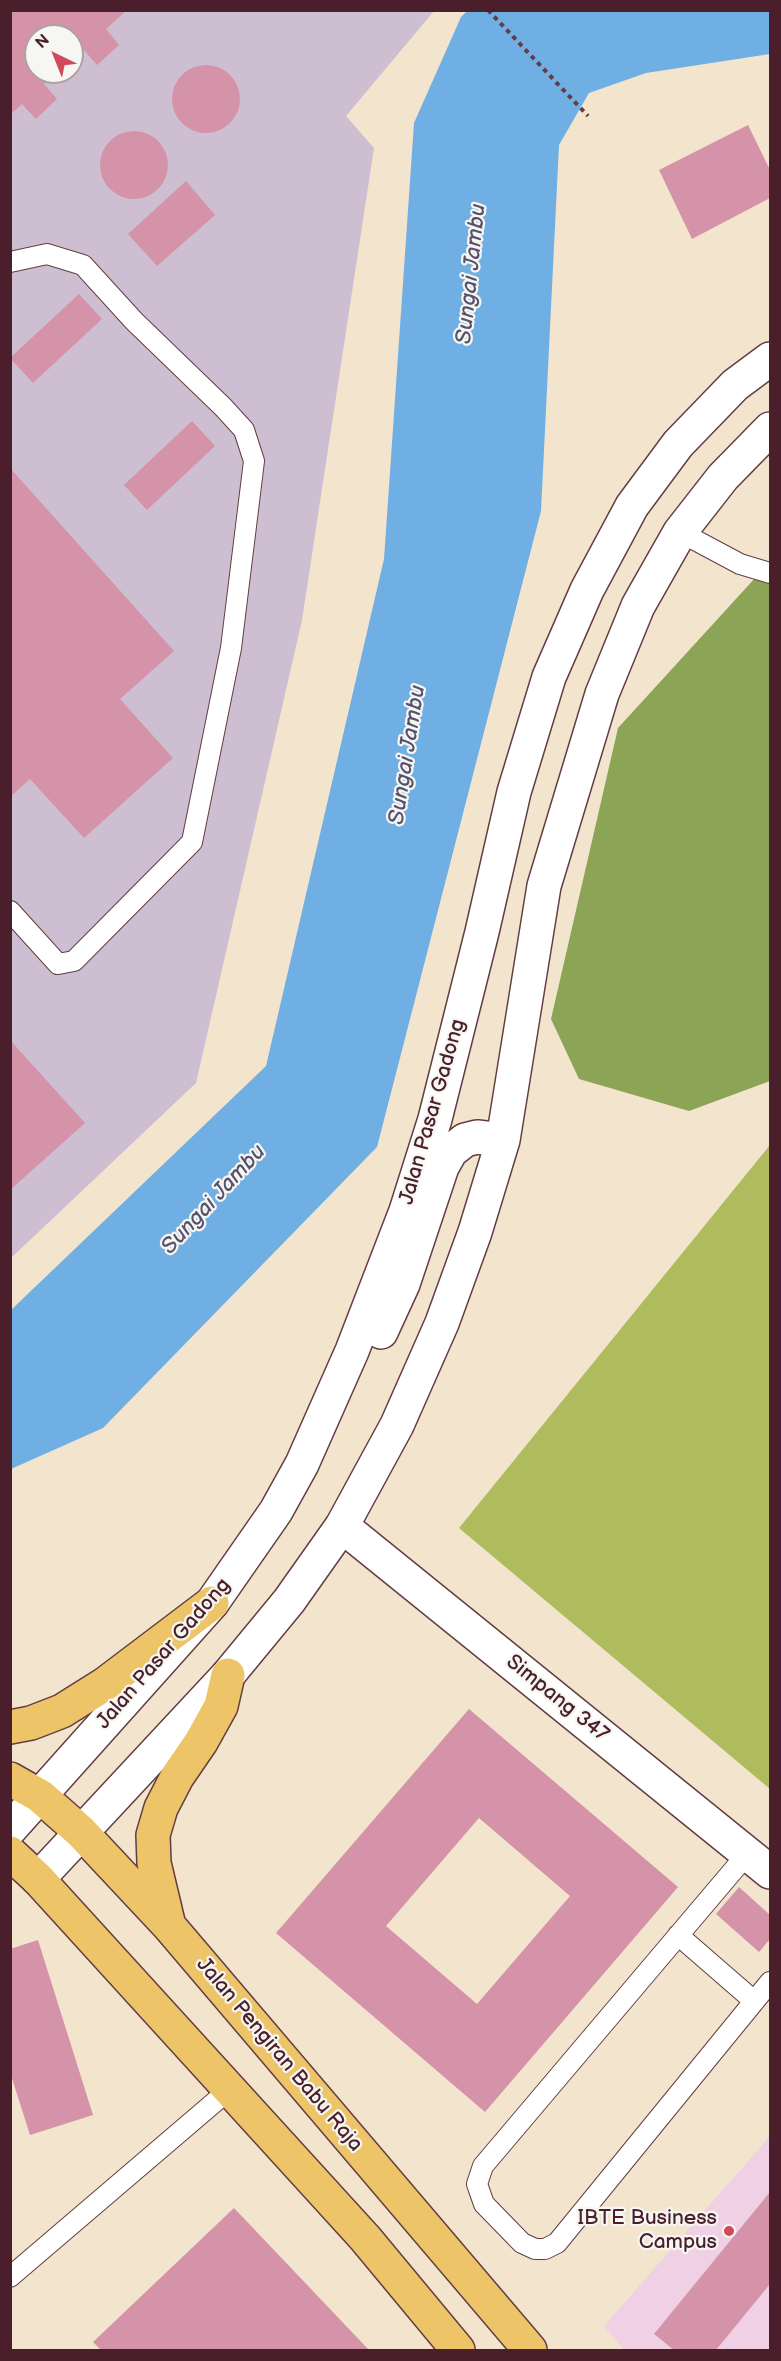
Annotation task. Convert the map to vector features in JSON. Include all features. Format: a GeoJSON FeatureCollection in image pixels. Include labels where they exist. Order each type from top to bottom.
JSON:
{"type":"FeatureCollection","features":[{"type":"Feature","properties":{"kind":"main road"},"geometry":{"type":"LineString","coordinates":[[10,1728],[31,1724],[62,1711],[105,1684],[212,1603]]}},
{"type":"Feature","properties":{"kind":"main road"},"geometry":{"type":"LineString","coordinates":[[170,1927],[154,1863],[153,1835],[161,1808],[177,1777],[201,1742],[221,1706],[228,1675]]}},
{"type":"Feature","properties":{"kind":"main road","name":"Jalan Pengiran Babu Raja"},"geometry":{"type":"LineString","coordinates":[[10,1779],[40,1796],[81,1832],[170,1927],[530,2350]]}},
{"type":"Feature","properties":{"kind":"main road"},"geometry":{"type":"LineString","coordinates":[[10,1853],[38,1879],[365,2238],[458,2350]]}},
{"type":"Feature","properties":{"kind":"street","name":"Jalan Pasar Gadong"},"geometry":{"type":"LineString","coordinates":[[10,1829],[212,1603],[276,1511],[302,1464],[352,1351],[406,1210],[425,1149],[482,932],[514,792],[549,677],[587,590],[632,506],[678,444],[735,385],[771,359]]}},
{"type":"Feature","properties":{"kind":"street"},"geometry":{"type":"LineString","coordinates":[[38,1879],[228,1675],[289,1600],[342,1526],[397,1425],[442,1323],[475,1232],[503,1140],[544,886],[602,694],[638,606],[680,532],[723,477],[771,429]]}},
{"type":"Feature","properties":{"kind":"street"},"geometry":{"type":"LineString","coordinates":[[302,1464],[346,1409],[403,1284],[442,1167],[452,1151],[465,1140],[477,1137],[503,1140]]}},
{"type":"Feature","properties":{"kind":"street","name":"Simpang 347"},"geometry":{"type":"LineString","coordinates":[[342,1526],[759,1863]]}},
{"type":"Feature","properties":{"kind":"lane"},"geometry":{"type":"LineString","coordinates":[[10,262],[46,254],[83,265],[134,321],[223,406],[244,430],[254,461],[231,648],[192,842],[74,962],[58,964],[10,911]]}},
{"type":"Feature","properties":{"kind":"lane"},"geometry":{"type":"LineString","coordinates":[[680,532],[740,564],[771,573]]}},
{"type":"Feature","properties":{"kind":"lane"},"geometry":{"type":"LineString","coordinates":[[759,1863],[678,1935],[483,2166],[477,2184],[484,2204],[522,2243],[535,2249],[545,2249],[557,2243],[771,1982]]}},
{"type":"Feature","properties":{"kind":"lane"},"geometry":{"type":"LineString","coordinates":[[678,1935],[754,2001]]}},
{"type":"Feature","properties":{"kind":"lane"},"geometry":{"type":"LineString","coordinates":[[10,2277],[230,2089]]}},
{"type":"Feature","properties":{"kind":"path"},"geometry":{"type":"LineString","coordinates":[[488,10],[588,116]]}},
{"type":"Feature","properties":{"kind":"shaded area"},"geometry":{"type":"Polygon","coordinates":[[[11,11],[434,11],[346,116],[374,148],[302,620],[196,1083],[11,1258],[11,11]]]}},
{"type":"Feature","properties":{"kind":"shaded area","name":"IBTE Business Campus"},"geometry":{"type":"Polygon","coordinates":[[[770,2136],[770,2350],[624,2350],[604,2326],[770,2136]]]}},
{"type":"Feature","properties":{"kind":"green space"},"geometry":{"type":"Polygon","coordinates":[[[756,577],[770,582],[770,1081],[689,1111],[579,1079],[551,1019],[618,728],[756,577]]]}},
{"type":"Feature","properties":{"kind":"green space"},"geometry":{"type":"Polygon","coordinates":[[[770,1145],[770,1789],[459,1528],[770,1145]]]}},
{"type":"Feature","properties":{"kind":"water","name":"Sungai Jambu"},"geometry":{"type":"Polygon","coordinates":[[[468,10],[770,11],[770,54],[646,73],[589,93],[559,145],[541,511],[377,1147],[103,1428],[11,1469],[11,1310],[266,1066],[384,559],[414,123],[461,17],[468,10]]]}},
{"type":"Feature","properties":{"kind":"building"},"geometry":{"type":"Polygon","coordinates":[[[10,10],[127,10],[106,29],[119,45],[97,65],[84,50],[84,24],[24,24],[24,84],[44,84],[57,99],[36,119],[22,104],[10,115],[10,10]]]}},
{"type":"Feature","properties":{"kind":"building"},"geometry":{"type":"Polygon","coordinates":[[[199,65],[213,65],[225,70],[235,80],[240,99],[235,118],[225,128],[213,133],[199,133],[187,128],[177,118],[172,106],[172,92],[177,80],[187,70],[199,65]]]}},
{"type":"Feature","properties":{"kind":"building"},"geometry":{"type":"Polygon","coordinates":[[[748,125],[770,170],[770,198],[692,239],[659,170],[748,125]]]}},
{"type":"Feature","properties":{"kind":"building"},"geometry":{"type":"Polygon","coordinates":[[[127,131],[141,131],[153,136],[163,146],[168,165],[163,184],[153,194],[141,199],[127,199],[115,194],[105,184],[100,172],[100,158],[105,146],[115,136],[127,131]]]}},
{"type":"Feature","properties":{"kind":"building"},"geometry":{"type":"Polygon","coordinates":[[[186,181],[215,215],[157,266],[128,234],[186,181]]]}},
{"type":"Feature","properties":{"kind":"building"},"geometry":{"type":"Polygon","coordinates":[[[79,294],[102,319],[33,383],[10,358],[79,294]]]}},
{"type":"Feature","properties":{"kind":"building"},"geometry":{"type":"Polygon","coordinates":[[[192,421],[215,446],[147,510],[124,485],[192,421]]]}},
{"type":"Feature","properties":{"kind":"building"},"geometry":{"type":"Polygon","coordinates":[[[10,468],[174,651],[120,699],[173,758],[84,838],[30,779],[10,797],[10,468]]]}},
{"type":"Feature","properties":{"kind":"building"},"geometry":{"type":"Polygon","coordinates":[[[10,1040],[85,1123],[10,1190],[10,1040]]]}},
{"type":"Feature","properties":{"kind":"building"},"geometry":{"type":"Polygon","coordinates":[[[469,1709],[678,1887],[485,2112],[276,1933],[469,1709]],[[479,1818],[386,1926],[477,2004],[570,1896],[479,1818]]]}},
{"type":"Feature","properties":{"kind":"building"},"geometry":{"type":"Polygon","coordinates":[[[739,1887],[770,1915],[770,1939],[759,1952],[716,1914],[739,1887]]]}},
{"type":"Feature","properties":{"kind":"building"},"geometry":{"type":"Polygon","coordinates":[[[38,1940],[93,2115],[30,2135],[10,2072],[10,1949],[38,1940]]]}},
{"type":"Feature","properties":{"kind":"building"},"geometry":{"type":"Polygon","coordinates":[[[770,2192],[770,2284],[716,2350],[674,2350],[654,2334],[770,2192]]]}},
{"type":"Feature","properties":{"kind":"building"},"geometry":{"type":"Polygon","coordinates":[[[234,2208],[369,2350],[101,2350],[93,2342],[234,2208]]]}},
{"type":"Feature","properties":{"kind":"place","name":"IBTE Business Campus"},"geometry":{"type":"Point","coordinates":[729,2231]}}]}
